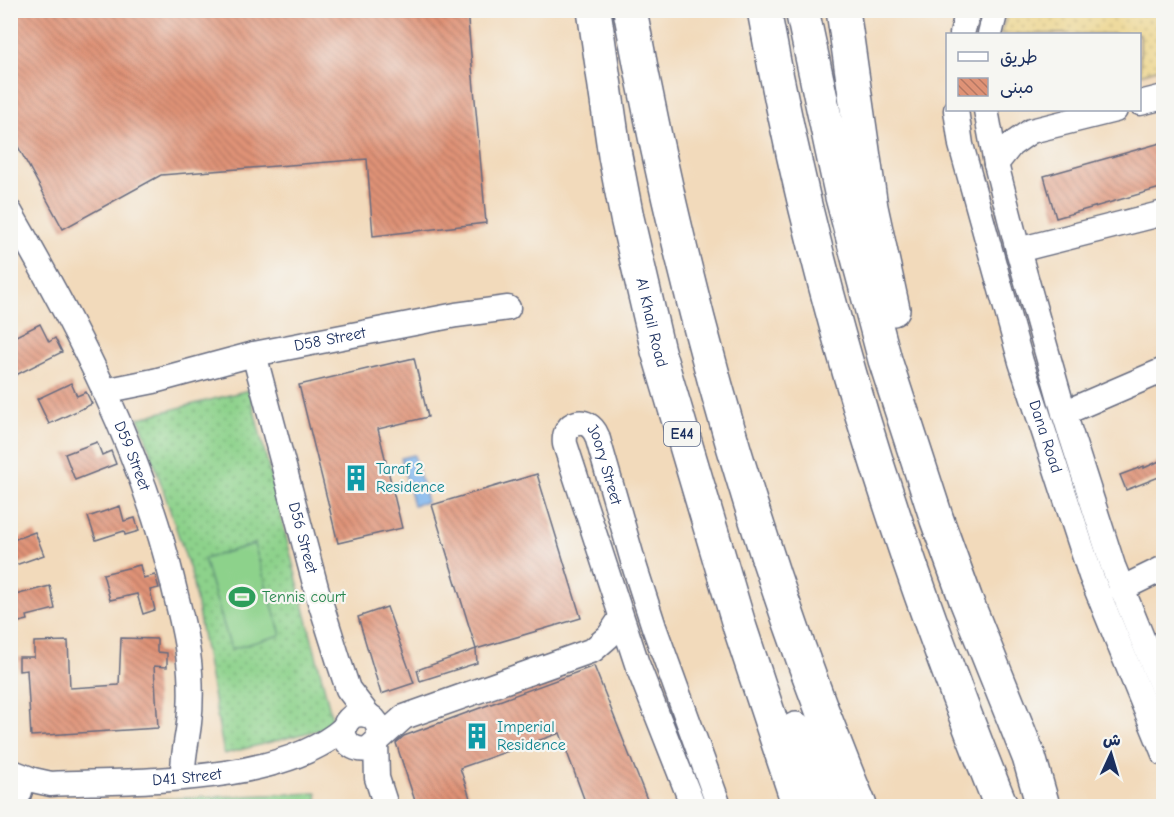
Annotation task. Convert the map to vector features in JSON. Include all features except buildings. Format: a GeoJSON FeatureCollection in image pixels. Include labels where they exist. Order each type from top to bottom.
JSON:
{"type":"FeatureCollection","features":[{"type":"Feature","properties":{"kind":"highway","name":"Al Khail Road"},"geometry":{"type":"LineString","coordinates":[[594,10],[615,156],[644,295],[673,406],[740,628]]}},
{"type":"Feature","properties":{"kind":"highway"},"geometry":{"type":"LineString","coordinates":[[630,10],[668,199],[687,280],[734,447],[789,618],[860,807]]}},
{"type":"Feature","properties":{"kind":"highway"},"geometry":{"type":"LineString","coordinates":[[764,10],[789,139],[808,221],[848,372],[917,585],[1001,807]]}},
{"type":"Feature","properties":{"kind":"highway"},"geometry":{"type":"LineString","coordinates":[[802,10],[822,115],[885,360],[910,440],[966,600],[1029,757],[1043,807]]}},
{"type":"Feature","properties":{"kind":"highway"},"geometry":{"type":"LineString","coordinates":[[843,10],[871,207],[909,379],[912,420],[910,440]]}},
{"type":"Feature","properties":{"kind":"highway"},"geometry":{"type":"LineString","coordinates":[[740,628],[799,807]]}},
{"type":"Feature","properties":{"kind":"highway"},"geometry":{"type":"LineString","coordinates":[[740,628],[770,674],[783,699],[825,807]]}},
{"type":"Feature","properties":{"kind":"highway"},"geometry":{"type":"LineString","coordinates":[[1029,757],[1056,807]]}},
{"type":"Feature","properties":{"kind":"street"},"geometry":{"type":"LineString","coordinates":[[962,33],[968,10]]}},
{"type":"Feature","properties":{"kind":"street"},"geometry":{"type":"LineString","coordinates":[[990,33],[996,10]]}},
{"type":"Feature","properties":{"kind":"street"},"geometry":{"type":"LineString","coordinates":[[1141,103],[1164,97]]}},
{"type":"Feature","properties":{"kind":"street","name":"Dana Road"},"geometry":{"type":"LineString","coordinates":[[956,111],[961,145],[970,181],[1021,362],[1059,480],[1091,576],[1164,754]]}},
{"type":"Feature","properties":{"kind":"street","name":"Dana Road"},"geometry":{"type":"LineString","coordinates":[[986,111],[996,164],[1018,250],[1064,413],[1121,589],[1164,692]]}},
{"type":"Feature","properties":{"kind":"street"},"geometry":{"type":"LineString","coordinates":[[988,111],[1007,123],[1031,130]]}},
{"type":"Feature","properties":{"kind":"street"},"geometry":{"type":"LineString","coordinates":[[996,164],[1011,145],[1031,130],[1111,111]]}},
{"type":"Feature","properties":{"kind":"street","name":"D59 Street"},"geometry":{"type":"LineString","coordinates":[[10,212],[72,321],[147,494],[172,580],[190,672],[189,722],[201,757],[193,776]]}},
{"type":"Feature","properties":{"kind":"street"},"geometry":{"type":"LineString","coordinates":[[1018,250],[1164,213]]}},
{"type":"Feature","properties":{"kind":"street","name":"D58 Street"},"geometry":{"type":"LineString","coordinates":[[108,400],[154,381],[254,354],[456,315],[508,308]]}},
{"type":"Feature","properties":{"kind":"street","name":"D56 Street"},"geometry":{"type":"LineString","coordinates":[[254,354],[318,595],[386,807]]}},
{"type":"Feature","properties":{"kind":"street"},"geometry":{"type":"LineString","coordinates":[[1064,413],[1164,370]]}},
{"type":"Feature","properties":{"kind":"street","name":"Joory Street"},"geometry":{"type":"LineString","coordinates":[[693,807],[637,664],[565,444],[566,433],[572,425],[577,423],[592,427],[597,436],[651,618],[719,807]]}},
{"type":"Feature","properties":{"kind":"street"},"geometry":{"type":"LineString","coordinates":[[1121,589],[1164,568]]}},
{"type":"Feature","properties":{"kind":"street","name":"D41 Street"},"geometry":{"type":"LineString","coordinates":[[12,770],[33,780],[51,784],[193,776],[256,767],[593,650],[609,636],[621,618]]}},
{"type":"Feature","properties":{"kind":"street"},"geometry":{"type":"LineString","coordinates":[[593,650],[637,664]]}},
{"type":"Feature","properties":{"kind":"street"},"geometry":{"type":"LineString","coordinates":[[12,770],[21,785],[14,802]]}},
{"type":"Feature","properties":{"kind":"street","name":"D41 Street"},"geometry":{"type":"LineString","coordinates":[[14,802],[51,784]]}},
{"type":"Feature","properties":{"kind":"green space"},"geometry":{"type":"Polygon","coordinates":[[[249,390],[334,726],[224,754],[191,573],[139,418],[249,390]]]}},
{"type":"Feature","properties":{"kind":"green space","name":"Tennis court"},"geometry":{"type":"Polygon","coordinates":[[[254,544],[281,635],[231,649],[204,559],[254,544]]]}},
{"type":"Feature","properties":{"kind":"green space"},"geometry":{"type":"Polygon","coordinates":[[[317,793],[318,806],[158,806],[157,799],[317,793]]]}},
{"type":"Feature","properties":{"kind":"sand"},"geometry":{"type":"Polygon","coordinates":[[[1009,11],[1163,11],[1163,67],[1141,74],[1141,33],[1000,33],[1009,11]]]}},
{"type":"Feature","properties":{"kind":"water"},"geometry":{"type":"Polygon","coordinates":[[[414,455],[427,502],[413,505],[401,458],[414,455]]]}},
{"type":"Feature","properties":{"kind":"place","name":"Taraf 2 Residence"},"geometry":{"type":"Point","coordinates":[356,478]}},
{"type":"Feature","properties":{"kind":"place","name":"Tennis court"},"geometry":{"type":"Point","coordinates":[242,597]}},
{"type":"Feature","properties":{"kind":"place","name":"Imperial Residence"},"geometry":{"type":"Point","coordinates":[477,736]}}]}
